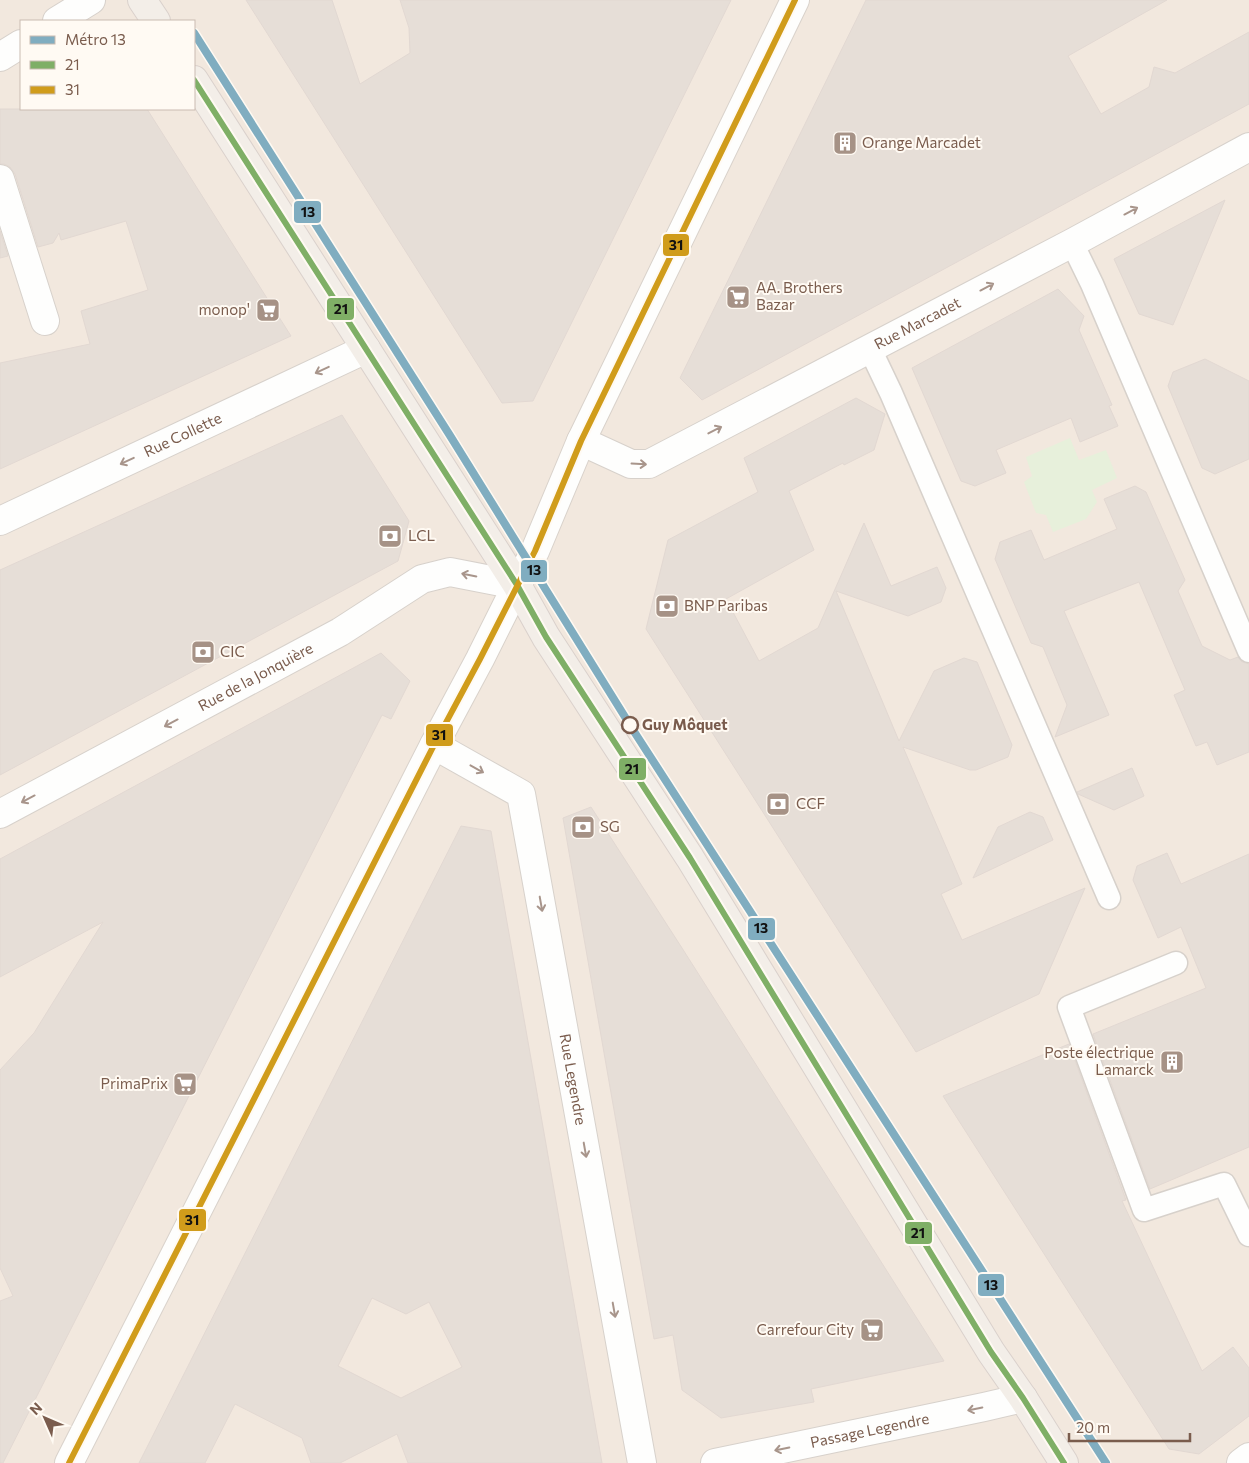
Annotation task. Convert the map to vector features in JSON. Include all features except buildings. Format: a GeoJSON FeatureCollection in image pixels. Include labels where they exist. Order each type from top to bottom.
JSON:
{"type":"FeatureCollection","features":[{"type":"Feature","properties":{"kind":"main road"},"geometry":{"type":"LineString","coordinates":[[142,0],[155,20]]}},
{"type":"Feature","properties":{"kind":"main road"},"geometry":{"type":"LineString","coordinates":[[195,82],[517,585],[546,636],[690,858],[991,1352],[1064,1463]]}},
{"type":"Feature","properties":{"kind":"street"},"geometry":{"type":"LineString","coordinates":[[59,20],[91,0]]}},
{"type":"Feature","properties":{"kind":"street"},"geometry":{"type":"LineString","coordinates":[[68,1463],[535,551],[581,441],[795,0]]}},
{"type":"Feature","properties":{"kind":"street"},"geometry":{"type":"LineString","coordinates":[[0,57],[20,45]]}},
{"type":"Feature","properties":{"kind":"street","name":"Rue Marcadet"},"geometry":{"type":"LineString","coordinates":[[581,441],[631,464],[649,464],[1072,243],[1249,147]]}},
{"type":"Feature","properties":{"kind":"street"},"geometry":{"type":"LineString","coordinates":[[0,179],[45,321]]}},
{"type":"Feature","properties":{"kind":"street","name":"Rue Collette"},"geometry":{"type":"LineString","coordinates":[[0,521],[366,349]]}},
{"type":"Feature","properties":{"kind":"street","name":"Rue de la Jonquière"},"geometry":{"type":"LineString","coordinates":[[0,814],[340,632],[422,579],[450,572],[517,585]]}},
{"type":"Feature","properties":{"kind":"street","name":"Rue Legendre"},"geometry":{"type":"LineString","coordinates":[[434,745],[521,794],[642,1463]]}},
{"type":"Feature","properties":{"kind":"street","name":"Passage Legendre"},"geometry":{"type":"LineString","coordinates":[[715,1463],[1023,1398]]}},
{"type":"Feature","properties":{"kind":"street"},"geometry":{"type":"LineString","coordinates":[[1240,1463],[1249,1457]]}},
{"type":"Feature","properties":{"kind":"lane"},"geometry":{"type":"LineString","coordinates":[[1072,243],[1092,284],[1249,650]]}},
{"type":"Feature","properties":{"kind":"lane"},"geometry":{"type":"LineString","coordinates":[[870,349],[899,411],[1109,898]]}},
{"type":"Feature","properties":{"kind":"lane"},"geometry":{"type":"LineString","coordinates":[[1176,963],[1069,1007],[1144,1210],[1224,1184],[1249,1235]]}},
{"type":"Feature","properties":{"kind":"shaded area"},"geometry":{"type":"Polygon","coordinates":[[[0,0],[1249,0],[1249,1463],[0,1463],[0,0]]]}},
{"type":"Feature","properties":{"kind":"green space"},"geometry":{"type":"Polygon","coordinates":[[[1070,438],[1079,460],[1106,450],[1117,478],[1092,490],[1097,502],[1086,519],[1053,532],[1046,515],[1036,513],[1024,482],[1032,476],[1026,457],[1070,438]]]}},
{"type":"Feature","properties":{"kind":"metro line","name":"13"},"geometry":{"type":"LineString","coordinates":[[195,35],[449,434],[635,733],[1106,1463]]}},
{"type":"Feature","properties":{"kind":"transit line","name":"31"},"geometry":{"type":"LineString","coordinates":[[69,1463],[434,745],[535,551],[581,441],[795,0]]}},
{"type":"Feature","properties":{"kind":"transit line","name":"21"},"geometry":{"type":"LineString","coordinates":[[195,82],[517,585],[546,637],[690,858],[991,1352],[1064,1463]]}},
{"type":"Feature","properties":{"kind":"place","name":"Orange Marcadet"},"geometry":{"type":"Point","coordinates":[845,143]}},
{"type":"Feature","properties":{"kind":"place","name":"AA. Brothers Bazar"},"geometry":{"type":"Point","coordinates":[738,297]}},
{"type":"Feature","properties":{"kind":"place","name":"monop'"},"geometry":{"type":"Point","coordinates":[268,310]}},
{"type":"Feature","properties":{"kind":"place","name":"LCL"},"geometry":{"type":"Point","coordinates":[390,536]}},
{"type":"Feature","properties":{"kind":"place","name":"BNP Paribas"},"geometry":{"type":"Point","coordinates":[667,606]}},
{"type":"Feature","properties":{"kind":"place","name":"CIC"},"geometry":{"type":"Point","coordinates":[203,652]}},
{"type":"Feature","properties":{"kind":"place","name":"Guy Môquet"},"geometry":{"type":"Point","coordinates":[630,725]}},
{"type":"Feature","properties":{"kind":"place","name":"CCF"},"geometry":{"type":"Point","coordinates":[778,804]}},
{"type":"Feature","properties":{"kind":"place","name":"SG"},"geometry":{"type":"Point","coordinates":[583,827]}},
{"type":"Feature","properties":{"kind":"place","name":"Poste électrique Lamarck"},"geometry":{"type":"Point","coordinates":[1172,1062]}},
{"type":"Feature","properties":{"kind":"place","name":"PrimaPrix"},"geometry":{"type":"Point","coordinates":[185,1084]}},
{"type":"Feature","properties":{"kind":"place","name":"Carrefour City"},"geometry":{"type":"Point","coordinates":[872,1330]}}]}
